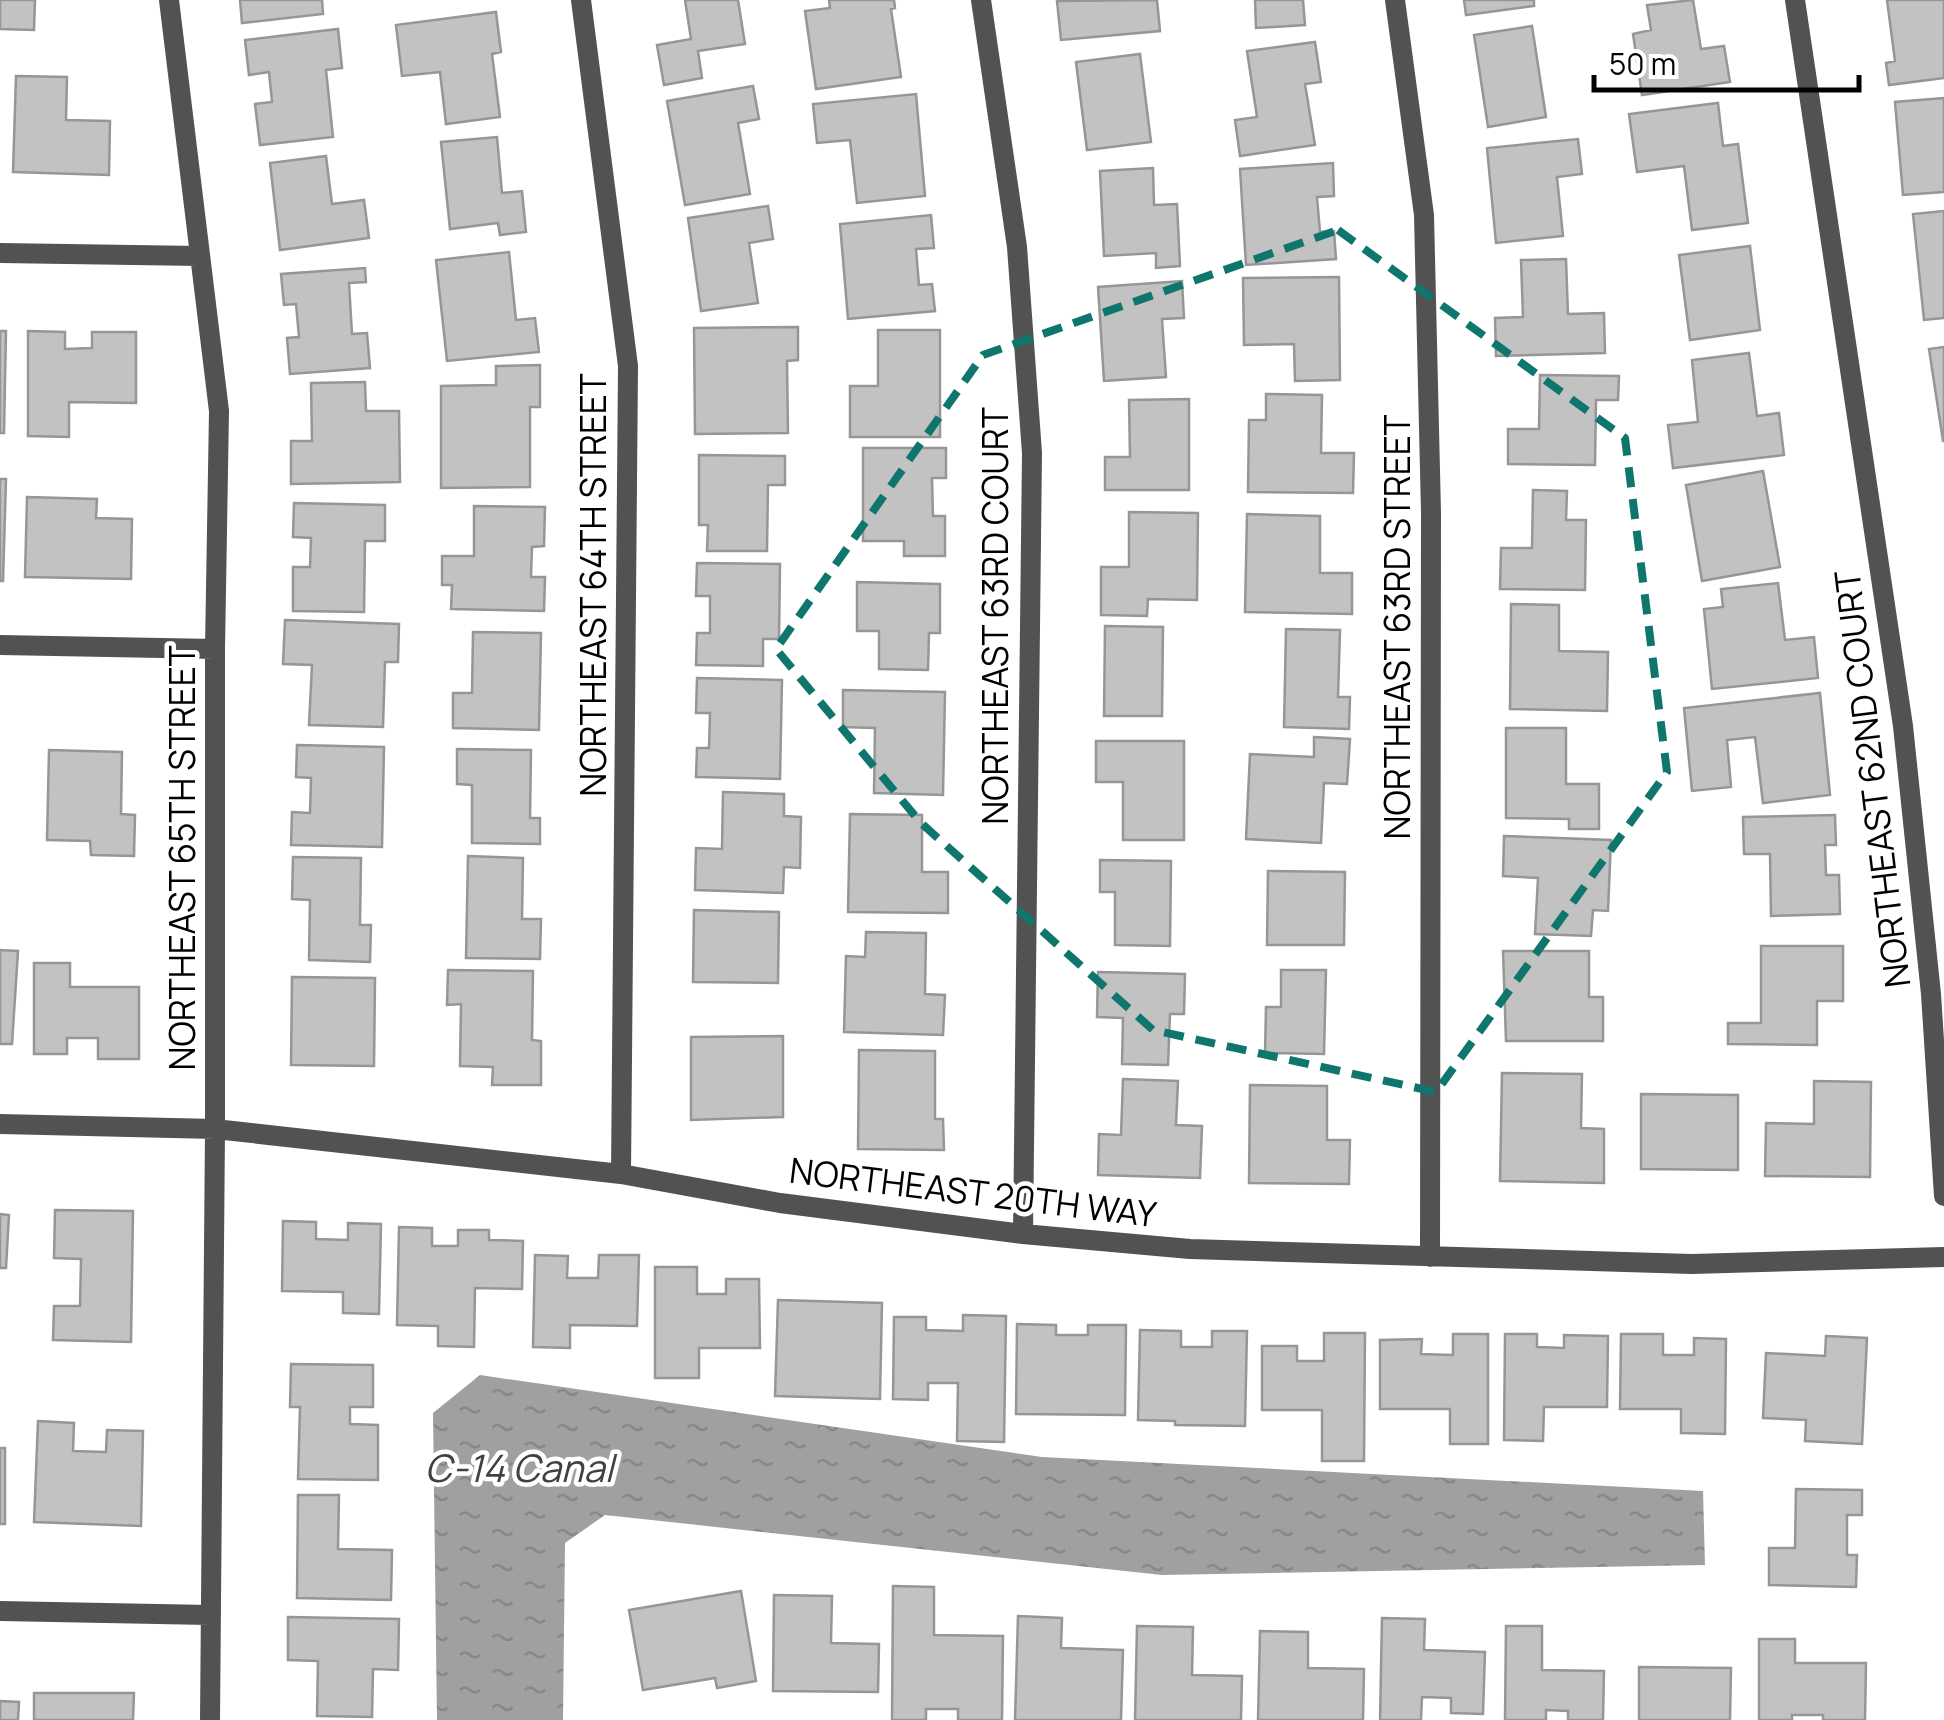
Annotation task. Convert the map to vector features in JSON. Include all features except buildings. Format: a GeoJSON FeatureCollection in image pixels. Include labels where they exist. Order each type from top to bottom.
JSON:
{"type":"FeatureCollection","features":[{"type":"Feature","properties":{"kind":"street","name":"NORTHEAST 65TH STREET"},"geometry":{"type":"LineString","coordinates":[[169,0],[219,411],[210,1720]]}},
{"type":"Feature","properties":{"kind":"street","name":"NORTHEAST 64TH STREET"},"geometry":{"type":"LineString","coordinates":[[581,0],[628,366],[621,1174]]}},
{"type":"Feature","properties":{"kind":"street","name":"NORTHEAST 63RD COURT"},"geometry":{"type":"LineString","coordinates":[[981,0],[1017,247],[1032,453],[1023,1234]]}},
{"type":"Feature","properties":{"kind":"street","name":"NORTHEAST 63RD STREET"},"geometry":{"type":"LineString","coordinates":[[1395,0],[1424,215],[1431,513],[1430,1256]]}},
{"type":"Feature","properties":{"kind":"street","name":"NORTHEAST 62ND COURT"},"geometry":{"type":"LineString","coordinates":[[1796,0],[1902,726],[1931,994],[1944,1196]]}},
{"type":"Feature","properties":{"kind":"street"},"geometry":{"type":"LineString","coordinates":[[0,253],[200,256]]}},
{"type":"Feature","properties":{"kind":"street"},"geometry":{"type":"LineString","coordinates":[[0,645],[215,649]]}},
{"type":"Feature","properties":{"kind":"street","name":"NORTHEAST 20TH WAY"},"geometry":{"type":"LineString","coordinates":[[0,1124],[215,1129],[621,1174],[780,1202],[1023,1234],[1190,1249],[1692,1264],[1944,1257]]}},
{"type":"Feature","properties":{"kind":"street"},"geometry":{"type":"LineString","coordinates":[[0,1610],[210,1615]]}},
{"type":"Feature","properties":{"kind":"highlighted area"},"geometry":{"type":"Polygon","coordinates":[[[1338,230],[1625,438],[1667,772],[1436,1092],[1153,1030],[921,823],[776,649],[983,355],[1338,230]]]}},
{"type":"Feature","properties":{"kind":"water","name":"C-14 Canal"},"geometry":{"type":"Polygon","coordinates":[[[480,1375],[1042,1457],[1703,1491],[1705,1565],[1162,1575],[605,1515],[565,1543],[563,1720],[437,1720],[433,1413],[480,1375]]]}}]}
